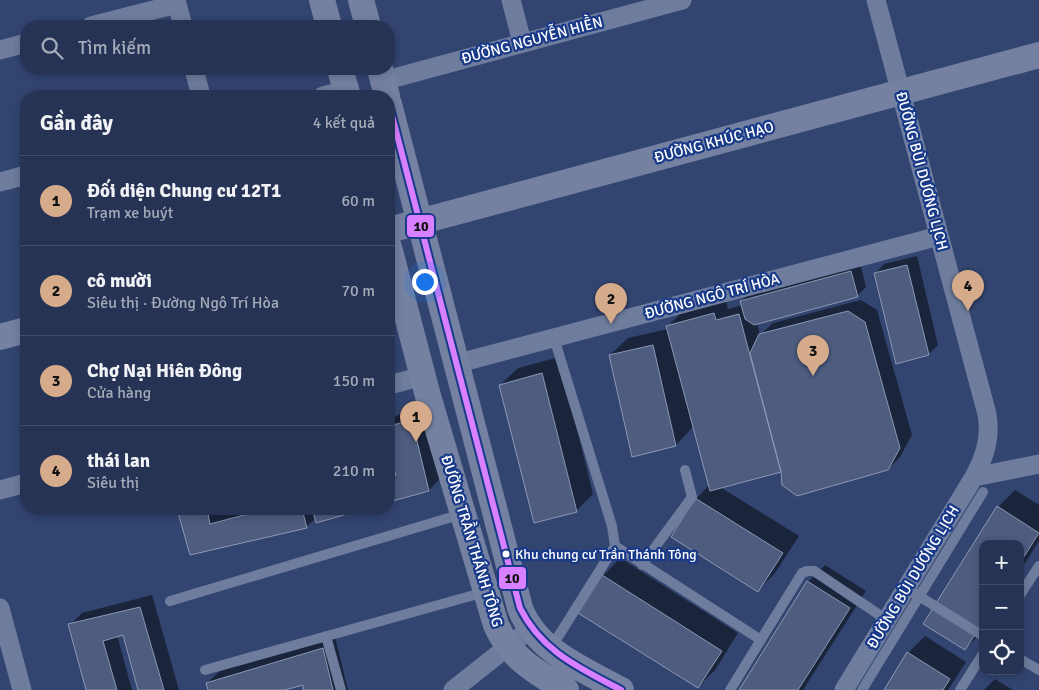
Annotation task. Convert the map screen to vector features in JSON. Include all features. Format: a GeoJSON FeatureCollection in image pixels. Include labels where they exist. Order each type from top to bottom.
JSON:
{"type":"FeatureCollection","features":[{"type":"Feature","properties":{"kind":"street"},"geometry":{"type":"LineString","coordinates":[[322,0],[327,20]]}},
{"type":"Feature","properties":{"kind":"street"},"geometry":{"type":"LineString","coordinates":[[361,0],[366,20]]}},
{"type":"Feature","properties":{"kind":"street"},"geometry":{"type":"LineString","coordinates":[[510,0],[522,42]]}},
{"type":"Feature","properties":{"kind":"street","name":"ĐƯỜNG NGUYỄN HIỀN"},"geometry":{"type":"LineString","coordinates":[[385,87],[522,42],[682,0]]}},
{"type":"Feature","properties":{"kind":"street","name":"ĐƯỜNG BÙI DƯƠNG LỊCH"},"geometry":{"type":"LineString","coordinates":[[844,690],[887,620],[913,592],[978,484],[990,429],[876,0]]}},
{"type":"Feature","properties":{"kind":"street"},"geometry":{"type":"LineString","coordinates":[[112,20],[177,2],[182,20]]}},
{"type":"Feature","properties":{"kind":"street"},"geometry":{"type":"LineString","coordinates":[[0,49],[20,44]]}},
{"type":"Feature","properties":{"kind":"street","name":"ĐƯỜNG KHÚC HẠO"},"geometry":{"type":"LineString","coordinates":[[395,229],[1039,55]]}},
{"type":"Feature","properties":{"kind":"street"},"geometry":{"type":"LineString","coordinates":[[196,75],[200,90]]}},
{"type":"Feature","properties":{"kind":"street","name":"ĐƯỜNG TRẦN THÁNH TÔNG"},"geometry":{"type":"LineString","coordinates":[[395,127],[520,608],[530,629],[551,649],[621,690]]}},
{"type":"Feature","properties":{"kind":"street"},"geometry":{"type":"LineString","coordinates":[[0,182],[20,177]]}},
{"type":"Feature","properties":{"kind":"street","name":"ĐƯỜNG NGÔ TRÍ HÒA"},"geometry":{"type":"LineString","coordinates":[[456,364],[939,236]]}},
{"type":"Feature","properties":{"kind":"street","name":"ĐƯỜNG TRẦN THÁNH TÔNG"},"geometry":{"type":"LineString","coordinates":[[395,270],[462,514],[496,625],[507,646],[527,666],[566,690]]}},
{"type":"Feature","properties":{"kind":"street"},"geometry":{"type":"LineString","coordinates":[[0,337],[20,332]]}},
{"type":"Feature","properties":{"kind":"street"},"geometry":{"type":"LineString","coordinates":[[395,383],[423,376]]}},
{"type":"Feature","properties":{"kind":"street"},"geometry":{"type":"LineString","coordinates":[[978,484],[1039,464]]}},
{"type":"Feature","properties":{"kind":"street"},"geometry":{"type":"LineString","coordinates":[[0,490],[20,485]]}},
{"type":"Feature","properties":{"kind":"street"},"geometry":{"type":"LineString","coordinates":[[1,619],[22,690]]}},
{"type":"Feature","properties":{"kind":"street"},"geometry":{"type":"LineString","coordinates":[[453,690],[530,629]]}},
{"type":"Feature","properties":{"kind":"lane"},"geometry":{"type":"LineString","coordinates":[[551,649],[615,546],[612,526],[554,338]]}},
{"type":"Feature","properties":{"kind":"lane"},"geometry":{"type":"LineString","coordinates":[[642,565],[692,497],[685,470]]}},
{"type":"Feature","properties":{"kind":"lane"},"geometry":{"type":"LineString","coordinates":[[170,601],[462,514]]}},
{"type":"Feature","properties":{"kind":"lane"},"geometry":{"type":"LineString","coordinates":[[615,546],[761,640]]}},
{"type":"Feature","properties":{"kind":"lane"},"geometry":{"type":"LineString","coordinates":[[1024,590],[1039,566]]}},
{"type":"Feature","properties":{"kind":"lane"},"geometry":{"type":"LineString","coordinates":[[730,690],[802,573],[814,571],[887,620]]}},
{"type":"Feature","properties":{"kind":"lane"},"geometry":{"type":"LineString","coordinates":[[205,670],[485,592]]}},
{"type":"Feature","properties":{"kind":"lane"},"geometry":{"type":"LineString","coordinates":[[862,690],[913,592],[979,633]]}},
{"type":"Feature","properties":{"kind":"lane"},"geometry":{"type":"LineString","coordinates":[[326,636],[341,690]]}},
{"type":"Feature","properties":{"kind":"lane"},"geometry":{"type":"LineString","coordinates":[[960,690],[979,660]]}},
{"type":"Feature","properties":{"kind":"lane"},"geometry":{"type":"LineString","coordinates":[[1024,661],[1039,670]]}},
{"type":"Feature","properties":{"kind":"building"},"geometry":{"type":"Polygon","coordinates":[[[907,265],[929,355],[896,364],[874,273],[907,265]]]}},
{"type":"Feature","properties":{"kind":"building"},"geometry":{"type":"Polygon","coordinates":[[[851,271],[858,297],[754,325],[745,319],[740,301],[851,271]]]}},
{"type":"Feature","properties":{"kind":"building"},"geometry":{"type":"Polygon","coordinates":[[[848,311],[865,322],[900,448],[888,470],[797,496],[782,485],[781,472],[750,353],[759,334],[848,311]]]}},
{"type":"Feature","properties":{"kind":"building"},"geometry":{"type":"Polygon","coordinates":[[[714,313],[716,320],[739,314],[781,472],[710,491],[666,326],[714,313]]]}},
{"type":"Feature","properties":{"kind":"building"},"geometry":{"type":"Polygon","coordinates":[[[653,345],[676,446],[632,457],[609,355],[653,345]]]}},
{"type":"Feature","properties":{"kind":"building"},"geometry":{"type":"Polygon","coordinates":[[[542,373],[577,512],[534,523],[499,385],[542,373]]]}},
{"type":"Feature","properties":{"kind":"building"},"geometry":{"type":"Polygon","coordinates":[[[412,420],[429,491],[395,500],[396,475],[395,424],[412,420]]]}},
{"type":"Feature","properties":{"kind":"building"},"geometry":{"type":"Polygon","coordinates":[[[695,498],[783,553],[758,592],[671,537],[695,498]]]}},
{"type":"Feature","properties":{"kind":"building"},"geometry":{"type":"Polygon","coordinates":[[[997,506],[1039,533],[1024,557],[1024,540],[979,540],[979,628],[965,650],[923,624],[997,506]]]}},
{"type":"Feature","properties":{"kind":"building"},"geometry":{"type":"Polygon","coordinates":[[[179,515],[208,515],[210,524],[244,515],[304,515],[307,528],[190,555],[179,515]]]}},
{"type":"Feature","properties":{"kind":"building"},"geometry":{"type":"Polygon","coordinates":[[[314,515],[344,515],[316,523],[314,515]]]}},
{"type":"Feature","properties":{"kind":"building"},"geometry":{"type":"Polygon","coordinates":[[[602,575],[722,651],[698,688],[578,613],[602,575]]]}},
{"type":"Feature","properties":{"kind":"building"},"geometry":{"type":"Polygon","coordinates":[[[807,581],[850,608],[798,690],[739,690],[807,581]]]}},
{"type":"Feature","properties":{"kind":"building"},"geometry":{"type":"Polygon","coordinates":[[[140,607],[164,690],[138,690],[123,635],[103,641],[117,690],[86,690],[68,624],[140,607]]]}},
{"type":"Feature","properties":{"kind":"building"},"geometry":{"type":"Polygon","coordinates":[[[323,648],[333,690],[303,690],[303,685],[285,690],[208,690],[206,683],[323,648]]]}},
{"type":"Feature","properties":{"kind":"building"},"geometry":{"type":"Polygon","coordinates":[[[907,652],[950,679],[943,690],[884,690],[907,652]]]}},
{"type":"Feature","properties":{"kind":"transit line","name":"10"},"geometry":{"type":"LineString","coordinates":[[395,127],[520,608],[539,636],[563,657],[621,690]]}},
{"type":"Feature","properties":{"kind":"place","name":"thái lan"},"geometry":{"type":"Point","coordinates":[968,311]}},
{"type":"Feature","properties":{"kind":"place","name":"cô mười"},"geometry":{"type":"Point","coordinates":[611,324]}},
{"type":"Feature","properties":{"kind":"place","name":"Chợ Nại Hiên Đông"},"geometry":{"type":"Point","coordinates":[813,376]}},
{"type":"Feature","properties":{"kind":"place","name":"Đối diện Chung cư 12T1"},"geometry":{"type":"Point","coordinates":[416,442]}},
{"type":"Feature","properties":{"kind":"place","name":"Khu chung cư Trần Thánh Tông"},"geometry":{"type":"Point","coordinates":[506,554]}}]}
